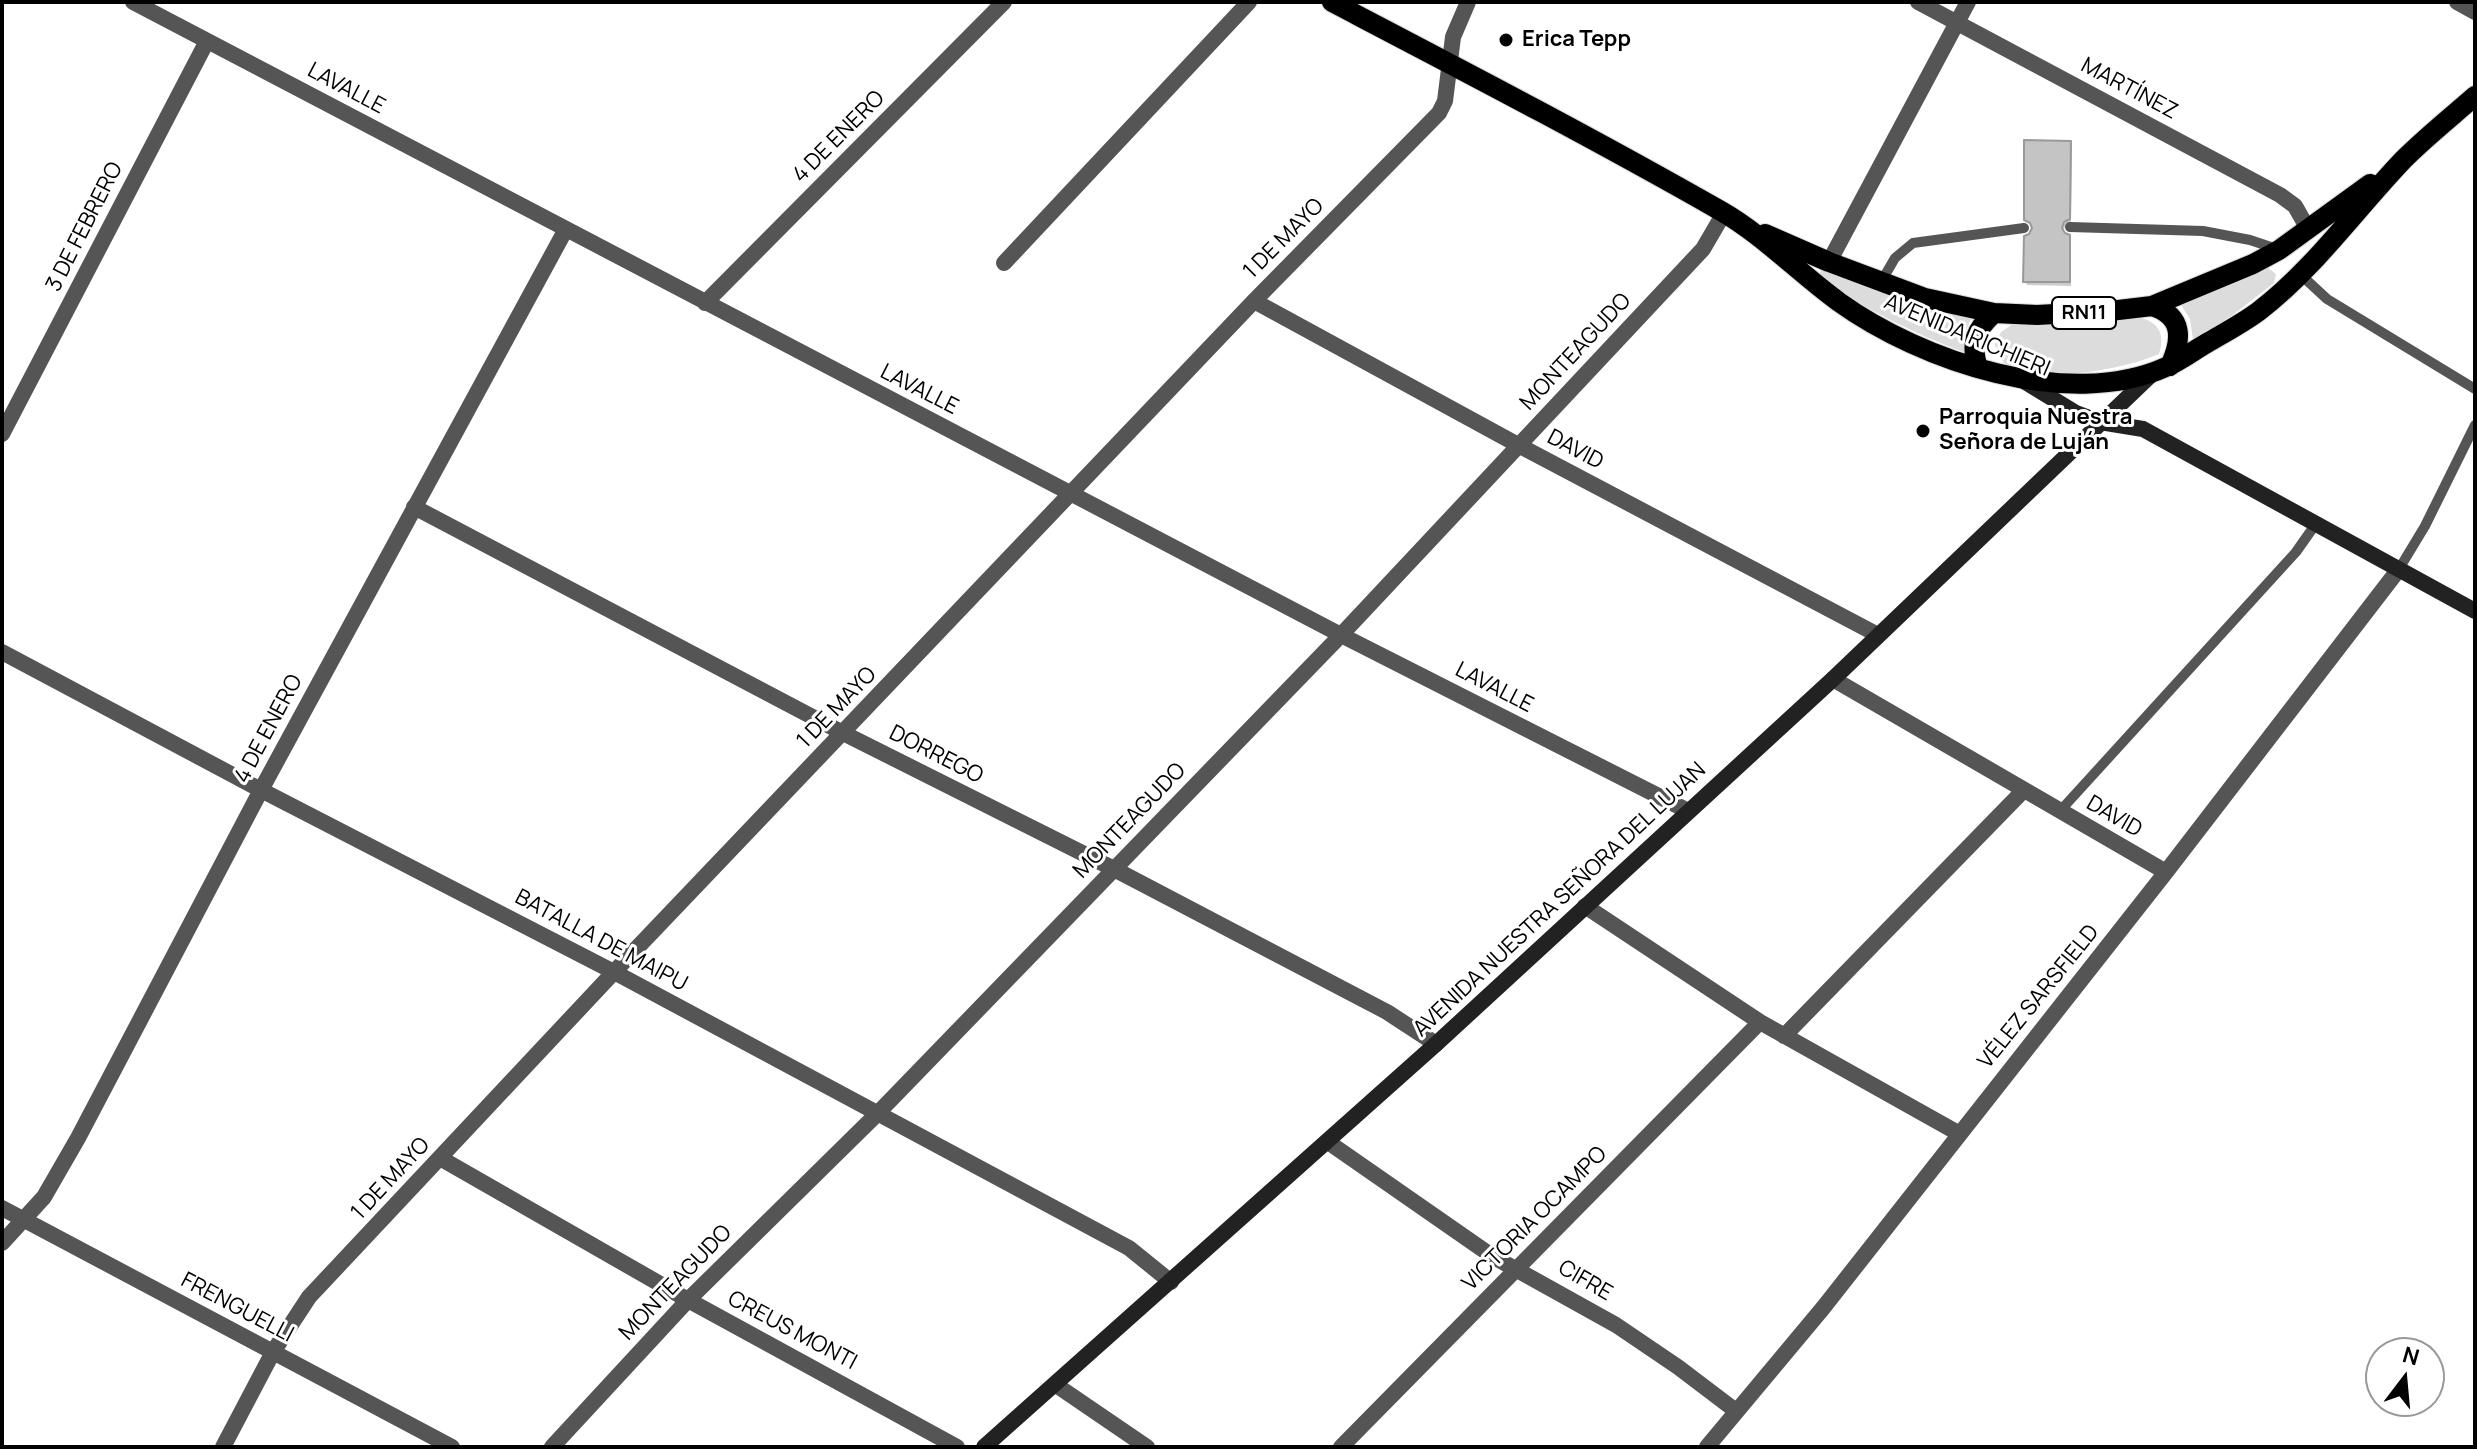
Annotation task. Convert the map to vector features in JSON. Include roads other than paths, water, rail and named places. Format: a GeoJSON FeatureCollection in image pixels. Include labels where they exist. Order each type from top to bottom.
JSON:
{"type":"FeatureCollection","features":[{"type":"Feature","properties":{"kind":"main road","name":"AVENIDA RICHIERI"},"geometry":{"type":"LineString","coordinates":[[1332,2],[1730,217],[1841,303],[1876,325],[1978,368],[2021,380]]}},
{"type":"Feature","properties":{"kind":"main road","name":"RN11"},"geometry":{"type":"LineString","coordinates":[[2021,380],[2080,385],[2162,369],[2257,312],[2300,273],[2407,157],[2475,96]]}},
{"type":"Feature","properties":{"kind":"main road","name":"RN11"},"geometry":{"type":"LineString","coordinates":[[1730,217],[1829,262],[1925,298],[1994,313],[2075,314],[2152,306],[2253,264],[2279,250],[2407,157]]}},
{"type":"Feature","properties":{"kind":"main road"},"geometry":{"type":"LineString","coordinates":[[2152,306],[2172,317],[2178,329],[2178,349],[2162,369]]}},
{"type":"Feature","properties":{"kind":"main road"},"geometry":{"type":"LineString","coordinates":[[1978,368],[1973,351],[1974,339],[1977,329],[1994,313]]}},
{"type":"Feature","properties":{"kind":"street","name":"LAVALLE"},"geometry":{"type":"LineString","coordinates":[[133,2],[1341,635],[1688,811]]}},
{"type":"Feature","properties":{"kind":"street","name":"4 DE ENERO"},"geometry":{"type":"LineString","coordinates":[[705,303],[1004,2]]}},
{"type":"Feature","properties":{"kind":"street"},"geometry":{"type":"LineString","coordinates":[[1004,263],[1249,2]]}},
{"type":"Feature","properties":{"kind":"street","name":"1 DE MAYO"},"geometry":{"type":"LineString","coordinates":[[223,1447],[273,1352],[309,1297],[614,972],[1254,301],[1439,113],[1445,101],[1453,37],[1468,2]]}},
{"type":"Feature","properties":{"kind":"street","name":"MARTÍNEZ"},"geometry":{"type":"LineString","coordinates":[[1918,2],[2280,195],[2295,206],[2308,229]]}},
{"type":"Feature","properties":{"kind":"street"},"geometry":{"type":"LineString","coordinates":[[1829,262],[1968,2]]}},
{"type":"Feature","properties":{"kind":"street"},"geometry":{"type":"LineString","coordinates":[[2457,2],[2475,12]]}},
{"type":"Feature","properties":{"kind":"street","name":"3 DE FEBRERO"},"geometry":{"type":"LineString","coordinates":[[2,434],[207,41]]}},
{"type":"Feature","properties":{"kind":"street","name":"MONTEAGUDO"},"geometry":{"type":"LineString","coordinates":[[552,1447],[688,1300],[877,1114],[1341,635],[1730,217]]}},
{"type":"Feature","properties":{"kind":"street","name":"4 DE ENERO"},"geometry":{"type":"LineString","coordinates":[[2,1243],[44,1197],[78,1138],[261,790],[566,229]]}},
{"type":"Feature","properties":{"kind":"street","name":"DAVID"},"geometry":{"type":"LineString","coordinates":[[1254,301],[1878,635]]}},
{"type":"Feature","properties":{"kind":"street","name":"AVENIDA NUESTRA SEÑORA DEL LUJAN"},"geometry":{"type":"LineString","coordinates":[[984,1447],[1436,1044],[1833,679],[2100,422],[2162,369]]}},
{"type":"Feature","properties":{"kind":"street","name":"AVENIDA RICHIERI"},"geometry":{"type":"LineString","coordinates":[[2021,380],[2076,413],[2100,422],[2143,429],[2475,611]]}},
{"type":"Feature","properties":{"kind":"street","name":"DORREGO"},"geometry":{"type":"LineString","coordinates":[[414,507],[843,733],[1114,869],[1387,1012],[1436,1044]]}},
{"type":"Feature","properties":{"kind":"street","name":"VÉLEZ SARSFIELD"},"geometry":{"type":"LineString","coordinates":[[1707,1447],[1823,1308],[2166,872],[2399,569]]}},
{"type":"Feature","properties":{"kind":"street","name":"BATALLA DE MAIPU"},"geometry":{"type":"LineString","coordinates":[[2,652],[614,972],[1129,1248],[1171,1282]]}},
{"type":"Feature","properties":{"kind":"street","name":"DAVID"},"geometry":{"type":"LineString","coordinates":[[1833,679],[2166,872]]}},
{"type":"Feature","properties":{"kind":"street"},"geometry":{"type":"LineString","coordinates":[[1784,1036],[2024,790]]}},
{"type":"Feature","properties":{"kind":"street"},"geometry":{"type":"LineString","coordinates":[[1585,906],[1760,1022],[1958,1133]]}},
{"type":"Feature","properties":{"kind":"street","name":"VICTORIA OCAMPO"},"geometry":{"type":"LineString","coordinates":[[1341,1447],[1760,1022]]}},
{"type":"Feature","properties":{"kind":"street","name":"CIFRE"},"geometry":{"type":"LineString","coordinates":[[1328,1142],[1492,1256],[1616,1325],[1736,1411]]}},
{"type":"Feature","properties":{"kind":"street","name":"CREUS MONTI"},"geometry":{"type":"LineString","coordinates":[[440,1158],[688,1300],[957,1447]]}},
{"type":"Feature","properties":{"kind":"street","name":"FRENGUELLI"},"geometry":{"type":"LineString","coordinates":[[2,1208],[452,1447]]}},
{"type":"Feature","properties":{"kind":"street"},"geometry":{"type":"LineString","coordinates":[[1056,1385],[1147,1447]]}},
{"type":"Feature","properties":{"kind":"lane"},"geometry":{"type":"LineString","coordinates":[[2070,227],[2203,231],[2250,240],[2279,250]]}},
{"type":"Feature","properties":{"kind":"lane"},"geometry":{"type":"LineString","coordinates":[[1881,282],[1895,258],[1913,243],[2024,228]]}},
{"type":"Feature","properties":{"kind":"lane"},"geometry":{"type":"LineString","coordinates":[[2300,273],[2327,299],[2475,389]]}},
{"type":"Feature","properties":{"kind":"lane"},"geometry":{"type":"LineString","coordinates":[[2399,569],[2425,526],[2475,425]]}},
{"type":"Feature","properties":{"kind":"lane"},"geometry":{"type":"LineString","coordinates":[[2060,811],[2296,552],[2315,525]]}},
{"type":"Feature","properties":{"kind":"place","name":"Erica Tepp"},"geometry":{"type":"Point","coordinates":[1506,40]}},
{"type":"Feature","properties":{"kind":"place","name":"Parroquia Nuestra Señora de Luján"},"geometry":{"type":"Point","coordinates":[1923,431]}}]}
